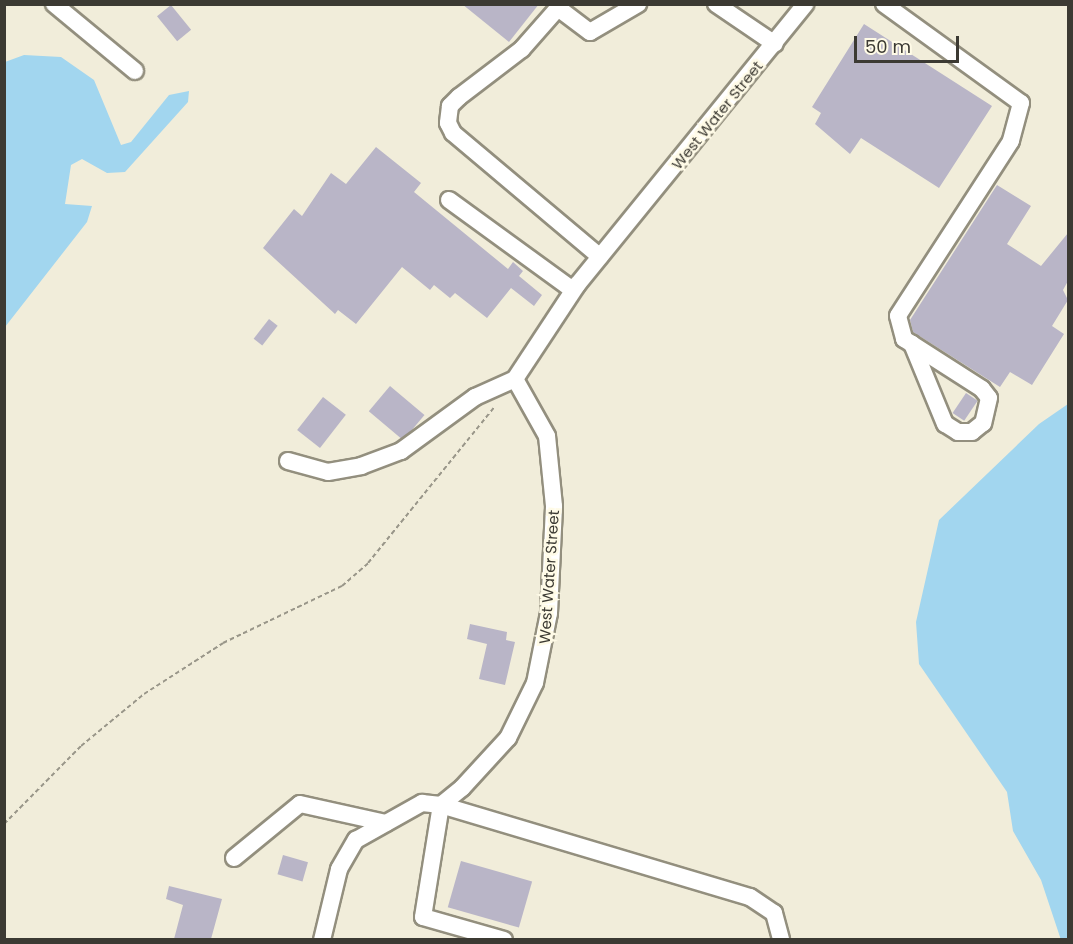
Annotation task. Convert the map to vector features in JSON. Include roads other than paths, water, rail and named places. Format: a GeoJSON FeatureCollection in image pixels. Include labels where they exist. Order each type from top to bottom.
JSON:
{"type":"FeatureCollection","features":[{"type":"Feature","properties":{"kind":"street"},"geometry":{"type":"LineString","coordinates":[[54,4],[135,71]]}},
{"type":"Feature","properties":{"kind":"street"},"geometry":{"type":"LineString","coordinates":[[600,257],[453,133],[448,123],[454,101],[529,43],[560,6],[590,32],[638,4]]}},
{"type":"Feature","properties":{"kind":"street"},"geometry":{"type":"LineString","coordinates":[[716,4],[775,44]]}},
{"type":"Feature","properties":{"kind":"street","name":"West Water Street"},"geometry":{"type":"LineString","coordinates":[[441,805],[475,777],[508,738],[529,697],[545,643],[554,529],[551,471],[547,436],[515,379],[573,290],[775,44],[805,4]]}},
{"type":"Feature","properties":{"kind":"street"},"geometry":{"type":"LineString","coordinates":[[884,4],[1013,92],[1021,103],[1011,141],[898,316],[898,329],[912,344],[982,389],[989,398],[983,423],[958,432],[945,424],[912,344]]}},
{"type":"Feature","properties":{"kind":"street"},"geometry":{"type":"LineString","coordinates":[[449,200],[573,290]]}},
{"type":"Feature","properties":{"kind":"street"},"geometry":{"type":"LineString","coordinates":[[288,461],[328,472],[362,465],[401,451],[475,397],[515,379]]}},
{"type":"Feature","properties":{"kind":"street"},"geometry":{"type":"LineString","coordinates":[[322,939],[339,868],[356,840],[422,803],[441,805],[750,897],[774,913],[781,939]]}},
{"type":"Feature","properties":{"kind":"street"},"geometry":{"type":"LineString","coordinates":[[234,858],[300,804],[386,823]]}},
{"type":"Feature","properties":{"kind":"street"},"geometry":{"type":"LineString","coordinates":[[441,805],[423,917],[504,939]]}},
{"type":"Feature","properties":{"kind":"water"},"geometry":{"type":"Polygon","coordinates":[[[24,55],[61,57],[94,80],[121,145],[131,142],[169,95],[189,91],[188,102],[125,172],[107,173],[82,159],[71,165],[65,204],[92,206],[87,222],[5,327],[5,62],[24,55]]]}},
{"type":"Feature","properties":{"kind":"water"},"geometry":{"type":"Polygon","coordinates":[[[1068,404],[1068,939],[1061,940],[1041,880],[1013,831],[1007,792],[919,664],[916,622],[939,520],[1039,424],[1068,404]]]}}]}
